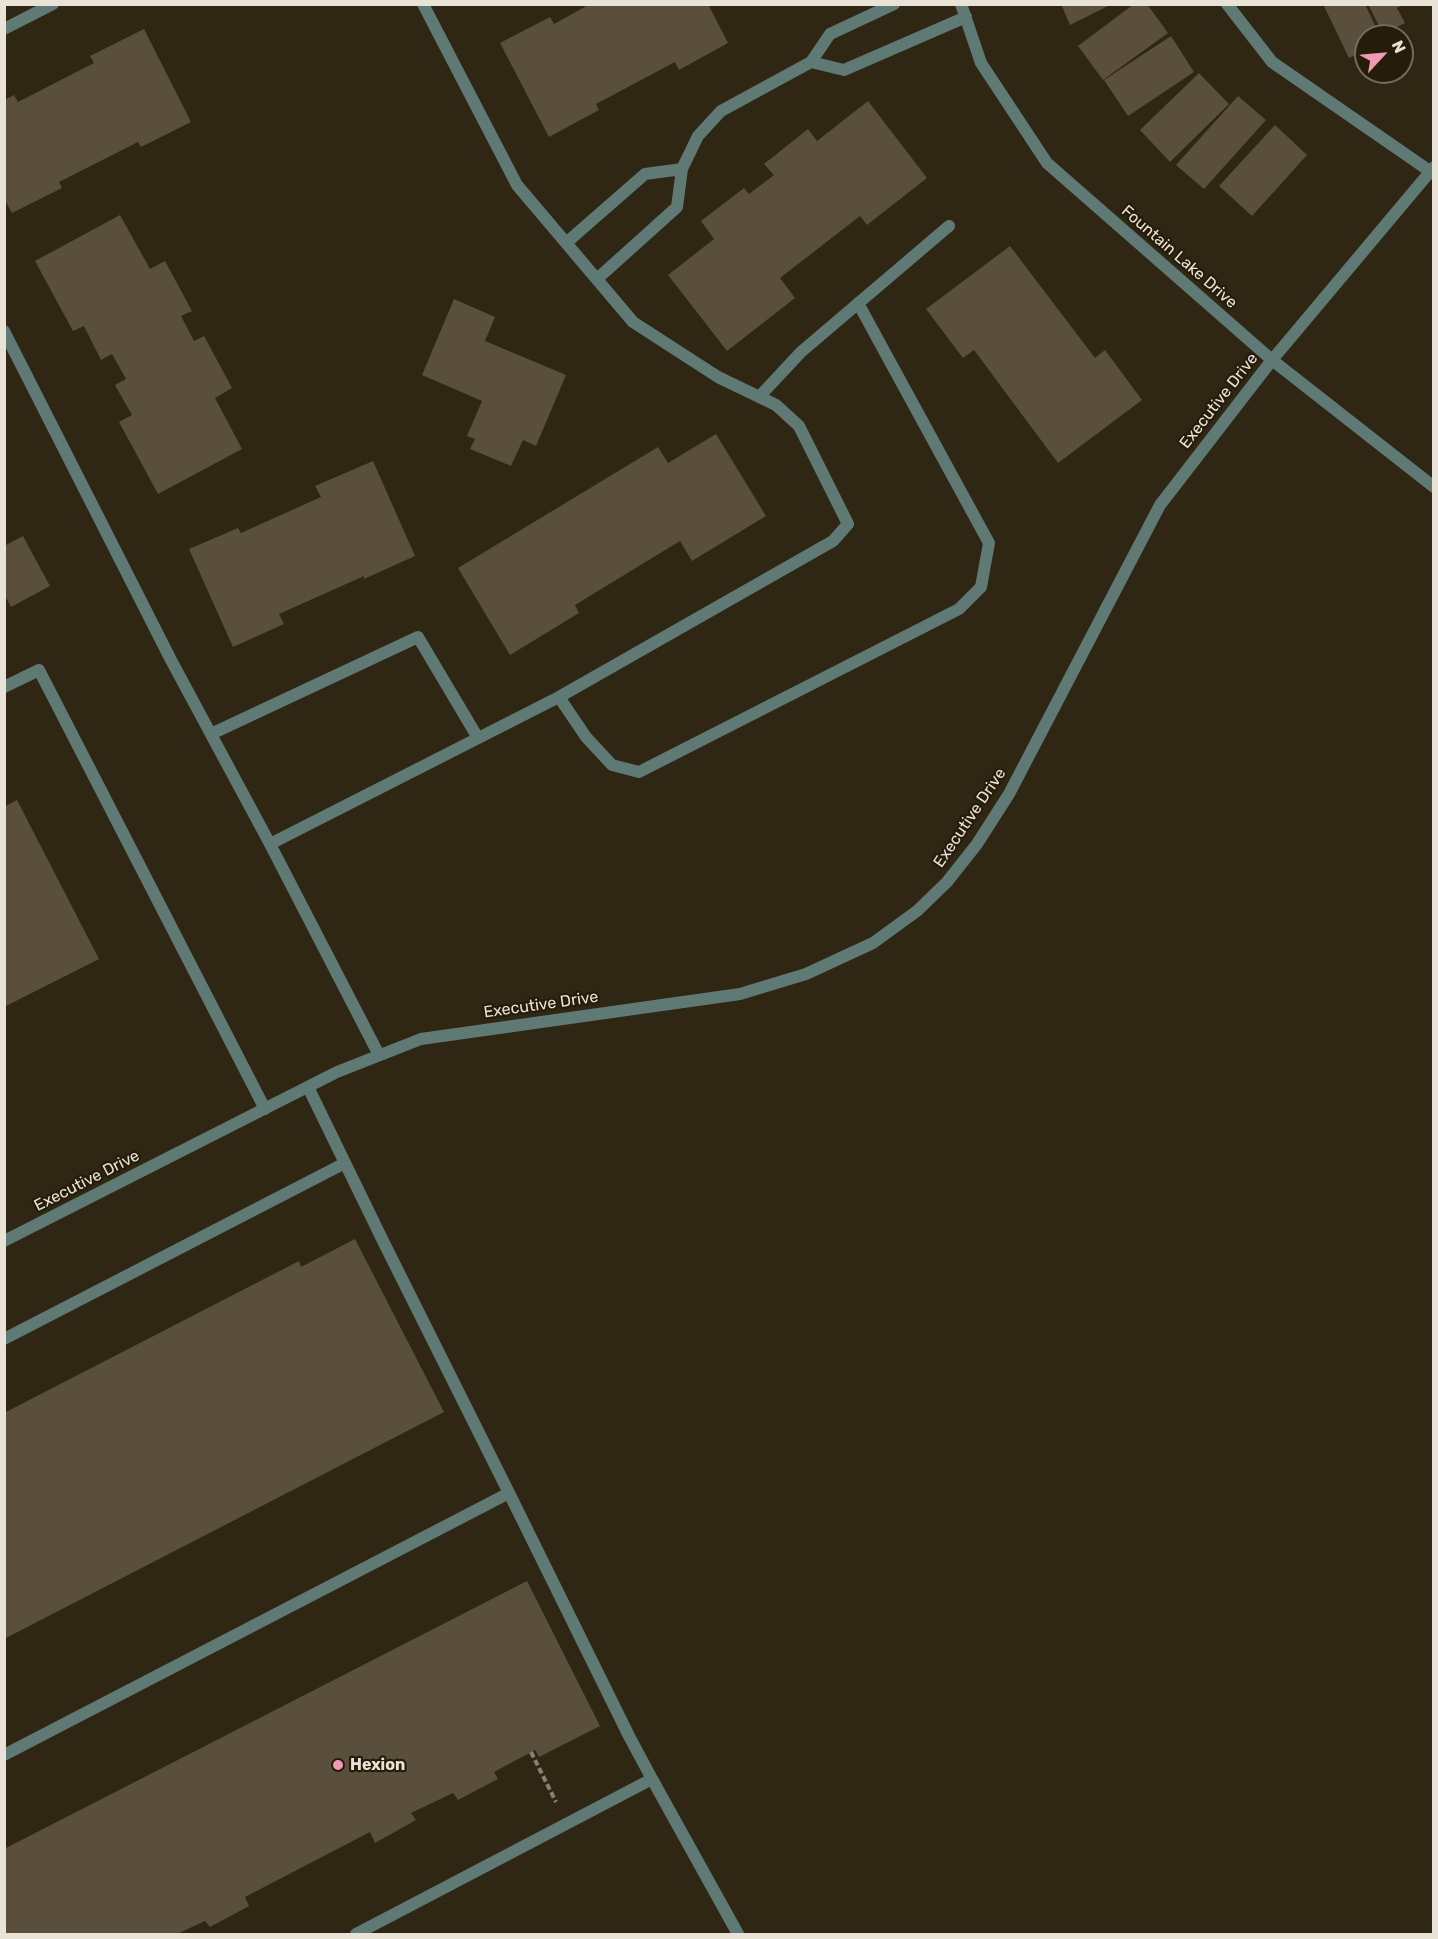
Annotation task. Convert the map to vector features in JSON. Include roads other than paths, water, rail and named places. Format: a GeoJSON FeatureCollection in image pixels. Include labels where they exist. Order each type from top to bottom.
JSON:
{"type":"FeatureCollection","features":[{"type":"Feature","properties":{"kind":"street"},"geometry":{"type":"LineString","coordinates":[[4,29],[53,4]]}},
{"type":"Feature","properties":{"kind":"street"},"geometry":{"type":"LineString","coordinates":[[270,844],[559,697],[833,541],[848,524],[799,426],[776,405],[718,377],[633,322],[517,186],[423,4]]}},
{"type":"Feature","properties":{"kind":"street"},"geometry":{"type":"LineString","coordinates":[[597,279],[677,207],[682,169],[699,136],[722,111],[811,62],[830,34],[894,4]]}},
{"type":"Feature","properties":{"kind":"street"},"geometry":{"type":"LineString","coordinates":[[1227,4],[1272,62],[1432,171]]}},
{"type":"Feature","properties":{"kind":"street"},"geometry":{"type":"LineString","coordinates":[[811,62],[844,70],[963,11]]}},
{"type":"Feature","properties":{"kind":"street","name":"Fountain Lake Drive"},"geometry":{"type":"LineString","coordinates":[[963,11],[981,63],[1047,163],[1272,360],[1434,487]]}},
{"type":"Feature","properties":{"kind":"street"},"geometry":{"type":"LineString","coordinates":[[566,243],[645,174],[682,169]]}},
{"type":"Feature","properties":{"kind":"street","name":"Executive Drive"},"geometry":{"type":"LineString","coordinates":[[4,1241],[337,1072],[421,1039],[740,994],[806,974],[873,943],[917,911],[947,882],[977,844],[1009,794],[1160,505],[1272,360],[1432,171]]}},
{"type":"Feature","properties":{"kind":"street"},"geometry":{"type":"LineString","coordinates":[[759,397],[801,352],[948,226]]}},
{"type":"Feature","properties":{"kind":"street"},"geometry":{"type":"LineString","coordinates":[[559,697],[586,737],[612,765],[639,772],[959,609],[981,587],[989,543],[858,303]]}},
{"type":"Feature","properties":{"kind":"street"},"geometry":{"type":"LineString","coordinates":[[4,331],[171,660],[270,844],[379,1055]]}},
{"type":"Feature","properties":{"kind":"street"},"geometry":{"type":"LineString","coordinates":[[211,734],[418,637],[478,738]]}},
{"type":"Feature","properties":{"kind":"street"},"geometry":{"type":"LineString","coordinates":[[4,687],[39,670],[265,1109]]}},
{"type":"Feature","properties":{"kind":"street"},"geometry":{"type":"LineString","coordinates":[[308,1087],[629,1736],[738,1935]]}},
{"type":"Feature","properties":{"kind":"street"},"geometry":{"type":"LineString","coordinates":[[4,1339],[345,1163]]}},
{"type":"Feature","properties":{"kind":"street"},"geometry":{"type":"LineString","coordinates":[[4,1755],[509,1493]]}},
{"type":"Feature","properties":{"kind":"street"},"geometry":{"type":"LineString","coordinates":[[356,1935],[652,1779]]}},
{"type":"Feature","properties":{"kind":"place","name":"Hexion"},"geometry":{"type":"Point","coordinates":[338,1765]}}]}
